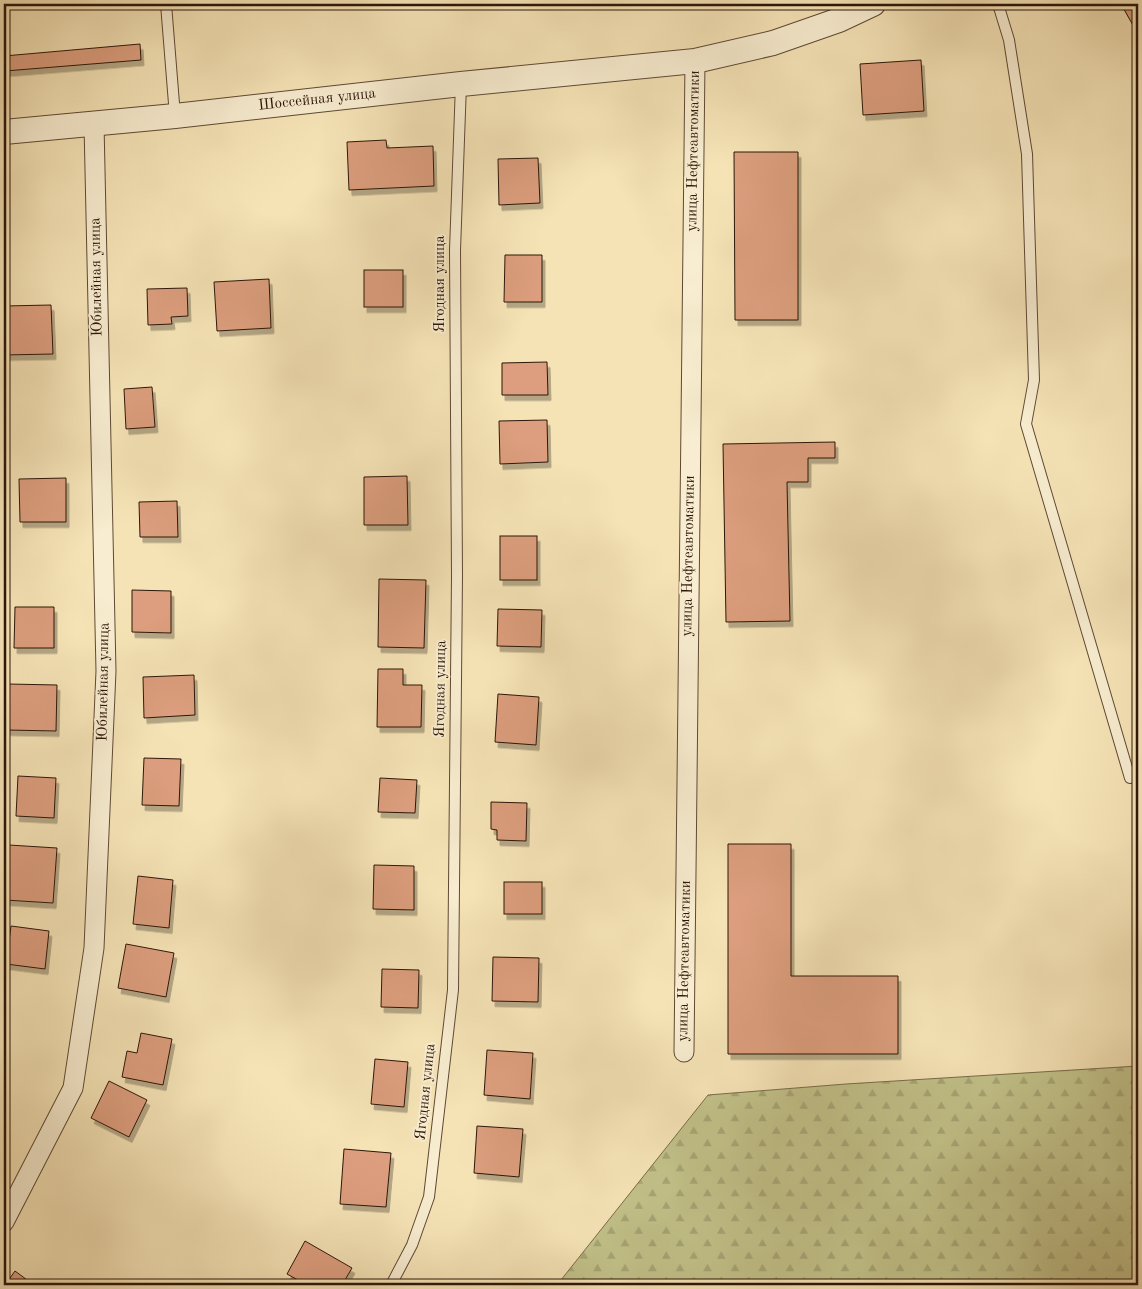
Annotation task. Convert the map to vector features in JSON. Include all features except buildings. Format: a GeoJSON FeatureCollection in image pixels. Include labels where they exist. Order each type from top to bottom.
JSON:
{"type":"FeatureCollection","features":[{"type":"Feature","properties":{"kind":"street","name":"Шоссейная улица"},"geometry":{"type":"LineString","coordinates":[[4,132],[175,116],[695,60],[773,43],[839,20],[873,4]]}},
{"type":"Feature","properties":{"kind":"street","name":"улица Нефтеавтоматики"},"geometry":{"type":"LineString","coordinates":[[684,1052],[695,60]]}},
{"type":"Feature","properties":{"kind":"street","name":"Юбилейная улица"},"geometry":{"type":"LineString","coordinates":[[4,1222],[73,1088],[94,948],[106,671],[94,124]]}},
{"type":"Feature","properties":{"kind":"lane"},"geometry":{"type":"LineString","coordinates":[[166,4],[175,116]]}},
{"type":"Feature","properties":{"kind":"lane"},"geometry":{"type":"LineString","coordinates":[[998,4],[1009,40],[1027,154],[1034,380],[1026,424],[1130,778],[1138,776]]}},
{"type":"Feature","properties":{"kind":"lane","name":"Ягодная улица"},"geometry":{"type":"LineString","coordinates":[[391,1285],[412,1245],[429,1197],[452,990],[457,576],[455,250],[461,84]]}},
{"type":"Feature","properties":{"kind":"green space"},"geometry":{"type":"Polygon","coordinates":[[[1138,1066],[1138,1285],[557,1285],[708,1095],[846,1084],[1138,1066]]]}}]}
